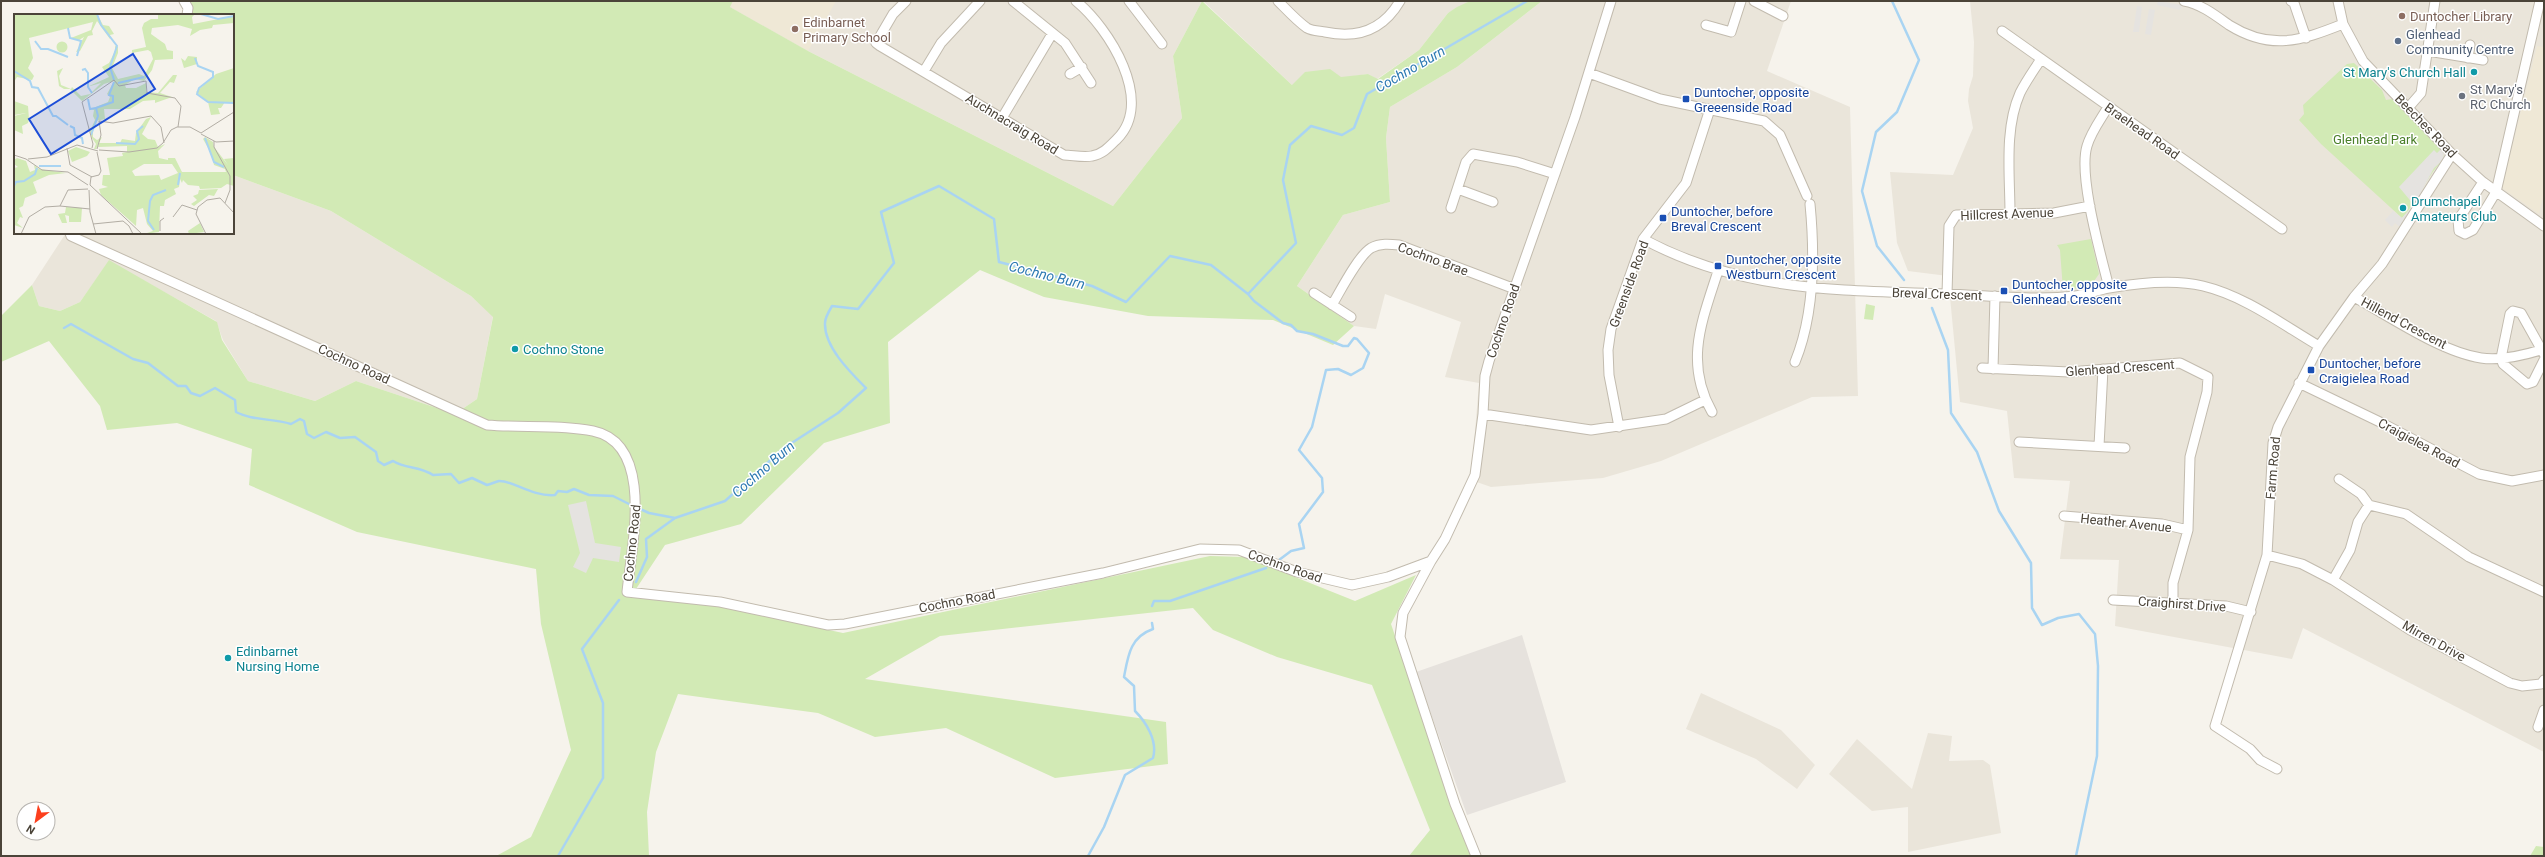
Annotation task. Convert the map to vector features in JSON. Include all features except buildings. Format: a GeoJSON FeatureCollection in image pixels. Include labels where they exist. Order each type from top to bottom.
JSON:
{"type":"FeatureCollection","features":[{"type":"Feature","properties":{"kind":"street"},"geometry":{"type":"LineString","coordinates":[[184,1],[188,8],[187,14]]}},
{"type":"Feature","properties":{"kind":"street","name":"Auchnacraig Road"},"geometry":{"type":"LineString","coordinates":[[906,1],[892,14],[876,42],[1064,155],[1091,156],[1106,150],[1122,134],[1128,124],[1132,97],[1124,65],[1094,18],[1076,1]]}},
{"type":"Feature","properties":{"kind":"street"},"geometry":{"type":"LineString","coordinates":[[924,72],[941,43],[980,1]]}},
{"type":"Feature","properties":{"kind":"street"},"geometry":{"type":"LineString","coordinates":[[1013,1],[1065,43],[1091,82]]}},
{"type":"Feature","properties":{"kind":"street"},"geometry":{"type":"LineString","coordinates":[[1129,1],[1162,44]]}},
{"type":"Feature","properties":{"kind":"street"},"geometry":{"type":"LineString","coordinates":[[1278,1],[1308,29],[1344,36],[1362,33],[1381,23],[1395,10],[1400,1]]}},
{"type":"Feature","properties":{"kind":"street","name":"Cochno Road"},"geometry":{"type":"LineString","coordinates":[[70,234],[71,236],[487,425],[553,428],[602,434],[624,454],[637,503],[627,592],[720,602],[828,625],[845,624],[1103,573],[1200,549],[1239,550],[1297,572],[1352,585],[1388,577],[1430,561],[1445,539],[1475,475],[1487,369],[1555,174],[1589,73],[1611,1]]}},
{"type":"Feature","properties":{"kind":"street"},"geometry":{"type":"LineString","coordinates":[[1706,26],[1731,32],[1741,1]]}},
{"type":"Feature","properties":{"kind":"street"},"geometry":{"type":"LineString","coordinates":[[1754,1],[1783,16]]}},
{"type":"Feature","properties":{"kind":"street"},"geometry":{"type":"LineString","coordinates":[[2184,1],[2199,5],[2238,30],[2264,40],[2306,38],[2342,24]]}},
{"type":"Feature","properties":{"kind":"street"},"geometry":{"type":"LineString","coordinates":[[2291,1],[2294,3],[2306,38]]}},
{"type":"Feature","properties":{"kind":"street","name":"Beeches Road"},"geometry":{"type":"LineString","coordinates":[[2338,1],[2342,24],[2363,61],[2452,154],[2483,182],[2544,226]]}},
{"type":"Feature","properties":{"kind":"street"},"geometry":{"type":"LineString","coordinates":[[2408,108],[2421,93],[2435,1]]}},
{"type":"Feature","properties":{"kind":"street"},"geometry":{"type":"LineString","coordinates":[[2483,182],[2458,220],[2459,231],[2465,234],[2473,230],[2496,192],[2540,1]]}},
{"type":"Feature","properties":{"kind":"street","name":"Braehead Road"},"geometry":{"type":"LineString","coordinates":[[2002,32],[2282,229]]}},
{"type":"Feature","properties":{"kind":"street"},"geometry":{"type":"LineString","coordinates":[[1002,118],[1052,34]]}},
{"type":"Feature","properties":{"kind":"street"},"geometry":{"type":"LineString","coordinates":[[2468,58],[2470,45]]}},
{"type":"Feature","properties":{"kind":"street"},"geometry":{"type":"LineString","coordinates":[[2428,51],[2483,60]]}},
{"type":"Feature","properties":{"kind":"street"},"geometry":{"type":"LineString","coordinates":[[2010,214],[2011,143],[2014,114],[2020,93],[2041,59]]}},
{"type":"Feature","properties":{"kind":"street"},"geometry":{"type":"LineString","coordinates":[[1070,74],[1082,67]]}},
{"type":"Feature","properties":{"kind":"street"},"geometry":{"type":"LineString","coordinates":[[1589,73],[1660,99],[1755,118],[1764,121],[1780,135],[1809,200],[1814,243],[1811,289],[1804,336],[1795,362]]}},
{"type":"Feature","properties":{"kind":"street"},"geometry":{"type":"LineString","coordinates":[[2108,107],[2088,144],[2085,159],[2090,206],[2109,288]]}},
{"type":"Feature","properties":{"kind":"street","name":"Greenside Road"},"geometry":{"type":"LineString","coordinates":[[1619,427],[1610,375],[1608,350],[1611,329],[1643,239],[1686,183],[1710,109]]}},
{"type":"Feature","properties":{"kind":"street"},"geometry":{"type":"LineString","coordinates":[[1451,208],[1466,162],[1473,154],[1517,162],[1555,174]]}},
{"type":"Feature","properties":{"kind":"street","name":"Farm Road"},"geometry":{"type":"LineString","coordinates":[[2277,769],[2260,760],[2250,749],[2215,726],[2251,612],[2267,555],[2274,443],[2278,427],[2298,383],[2319,346],[2354,297],[2382,264],[2452,154]]}},
{"type":"Feature","properties":{"kind":"street"},"geometry":{"type":"LineString","coordinates":[[1458,189],[1493,202]]}},
{"type":"Feature","properties":{"kind":"street","name":"Hillcrest Avenue"},"geometry":{"type":"LineString","coordinates":[[1947,294],[1949,226],[1953,217],[1958,214],[2054,214],[2090,206]]}},
{"type":"Feature","properties":{"kind":"street","name":"Breval Crescent"},"geometry":{"type":"LineString","coordinates":[[1643,239],[1675,257],[1718,271],[1776,285],[1811,289],[1995,296],[2075,296],[2109,288],[2156,282],[2203,286],[2250,305],[2319,346]]}},
{"type":"Feature","properties":{"kind":"street","name":"Cochno Brae"},"geometry":{"type":"LineString","coordinates":[[1332,305],[1362,258],[1371,248],[1386,244],[1399,245],[1515,289]]}},
{"type":"Feature","properties":{"kind":"street"},"geometry":{"type":"LineString","coordinates":[[1712,412],[1706,400],[1697,370],[1696,353],[1700,329],[1718,271]]}},
{"type":"Feature","properties":{"kind":"street"},"geometry":{"type":"LineString","coordinates":[[1314,293],[1351,317]]}},
{"type":"Feature","properties":{"kind":"street"},"geometry":{"type":"LineString","coordinates":[[1993,369],[1995,296]]}},
{"type":"Feature","properties":{"kind":"street","name":"Hillend Crescent"},"geometry":{"type":"LineString","coordinates":[[2354,297],[2442,345],[2480,358],[2501,358],[2544,351],[2521,313],[2513,311],[2510,314],[2501,358]]}},
{"type":"Feature","properties":{"kind":"street"},"geometry":{"type":"LineString","coordinates":[[2501,358],[2503,364],[2527,384],[2533,382],[2544,360]]}},
{"type":"Feature","properties":{"kind":"street","name":"Glenhead Crescent"},"geometry":{"type":"LineString","coordinates":[[1982,368],[2069,372],[2180,364],[2208,377],[2207,392],[2190,457],[2188,530],[2173,583],[2173,602]]}},
{"type":"Feature","properties":{"kind":"street"},"geometry":{"type":"LineString","coordinates":[[2099,446],[2103,369]]}},
{"type":"Feature","properties":{"kind":"street","name":"Craigielea Road"},"geometry":{"type":"LineString","coordinates":[[2298,383],[2382,423],[2479,474],[2512,480],[2544,475]]}},
{"type":"Feature","properties":{"kind":"street"},"geometry":{"type":"LineString","coordinates":[[1483,414],[1591,430],[1666,419],[1706,400]]}},
{"type":"Feature","properties":{"kind":"street"},"geometry":{"type":"LineString","coordinates":[[2019,442],[2125,448]]}},
{"type":"Feature","properties":{"kind":"street"},"geometry":{"type":"LineString","coordinates":[[2339,479],[2361,494],[2369,505],[2406,514],[2468,556],[2544,592]]}},
{"type":"Feature","properties":{"kind":"street"},"geometry":{"type":"LineString","coordinates":[[2333,580],[2350,550],[2358,522],[2369,505]]}},
{"type":"Feature","properties":{"kind":"street","name":"Heather Avenue"},"geometry":{"type":"LineString","coordinates":[[2064,516],[2162,524],[2188,530]]}},
{"type":"Feature","properties":{"kind":"street","name":"Mirren Drive"},"geometry":{"type":"LineString","coordinates":[[2267,555],[2302,564],[2333,580],[2410,630],[2510,683],[2522,686],[2543,685]]}},
{"type":"Feature","properties":{"kind":"street"},"geometry":{"type":"LineString","coordinates":[[1430,561],[1403,613],[1400,637],[1440,764],[1476,856]]}},
{"type":"Feature","properties":{"kind":"street","name":"Craighirst Drive"},"geometry":{"type":"LineString","coordinates":[[2113,600],[2226,606],[2251,612]]}},
{"type":"Feature","properties":{"kind":"street"},"geometry":{"type":"LineString","coordinates":[[2538,727],[2544,710]]}},
{"type":"Feature","properties":{"kind":"shaded area"},"geometry":{"type":"Polygon","coordinates":[[[733,1],[1202,1],[1173,56],[1182,118],[1113,206],[808,51],[730,7],[733,1]]]}},
{"type":"Feature","properties":{"kind":"shaded area","name":"Edinbarnet Primary School"},"geometry":{"type":"Polygon","coordinates":[[[733,1],[836,1],[808,51],[730,7],[733,1]]]}},
{"type":"Feature","properties":{"kind":"shaded area"},"geometry":{"type":"Polygon","coordinates":[[[1203,1],[1470,1],[1448,13],[1419,50],[1377,79],[1368,74],[1292,85],[1203,1]]]}},
{"type":"Feature","properties":{"kind":"shaded area"},"geometry":{"type":"Polygon","coordinates":[[[1542,1],[1791,1],[1767,71],[1850,107],[1858,396],[1812,397],[1661,461],[1603,478],[1491,487],[1471,480],[1479,383],[1445,377],[1461,322],[1385,294],[1376,329],[1354,326],[1297,286],[1343,215],[1390,202],[1386,138],[1390,107],[1457,67],[1542,1]]]}},
{"type":"Feature","properties":{"kind":"shaded area"},"geometry":{"type":"Polygon","coordinates":[[[1970,1],[2544,1],[2544,752],[2303,628],[2292,659],[2115,626],[2119,560],[2060,559],[2070,481],[2014,478],[2007,411],[1960,402],[1948,276],[1908,271],[1897,243],[1890,172],[1953,175],[1973,128],[1968,101],[1969,89],[1973,76],[1974,42],[1970,1]]]}},
{"type":"Feature","properties":{"kind":"shaded area"},"geometry":{"type":"Polygon","coordinates":[[[2158,1],[2182,5],[2180,10],[2157,5],[2158,1]]]}},
{"type":"Feature","properties":{"kind":"shaded area"},"geometry":{"type":"Polygon","coordinates":[[[2137,6],[2142,7],[2139,32],[2133,32],[2137,6]]]}},
{"type":"Feature","properties":{"kind":"shaded area"},"geometry":{"type":"Polygon","coordinates":[[[2149,9],[2155,10],[2151,35],[2145,34],[2149,9]]]}},
{"type":"Feature","properties":{"kind":"shaded area"},"geometry":{"type":"Polygon","coordinates":[[[2537,46],[2544,47],[2544,192],[2539,214],[2502,188],[2537,46]]]}},
{"type":"Feature","properties":{"kind":"shaded area"},"geometry":{"type":"Polygon","coordinates":[[[2442,148],[2444,159],[2434,168],[2414,205],[2399,187],[2434,150],[2437,153],[2442,148]]]}},
{"type":"Feature","properties":{"kind":"shaded area"},"geometry":{"type":"Polygon","coordinates":[[[234,175],[331,211],[471,296],[493,316],[477,399],[455,414],[356,381],[315,401],[248,381],[223,340],[216,321],[109,261],[80,302],[60,311],[39,306],[32,285],[65,234],[234,234],[234,175]]]}},
{"type":"Feature","properties":{"kind":"shaded area"},"geometry":{"type":"Polygon","coordinates":[[[2414,205],[2401,228],[2395,223],[2392,227],[2385,220],[2393,211],[2402,218],[2414,205]]]}},
{"type":"Feature","properties":{"kind":"shaded area"},"geometry":{"type":"Polygon","coordinates":[[[586,501],[595,543],[621,547],[619,562],[593,558],[586,573],[573,567],[580,553],[568,505],[586,501]]]}},
{"type":"Feature","properties":{"kind":"shaded area"},"geometry":{"type":"Polygon","coordinates":[[[1522,635],[1566,782],[1467,815],[1416,672],[1522,635]]]}},
{"type":"Feature","properties":{"kind":"shaded area"},"geometry":{"type":"Polygon","coordinates":[[[1701,693],[1781,730],[1815,765],[1797,789],[1756,759],[1686,729],[1701,693]]]}},
{"type":"Feature","properties":{"kind":"shaded area"},"geometry":{"type":"Polygon","coordinates":[[[1928,733],[1952,736],[1949,761],[1983,760],[1990,765],[2001,833],[1908,852],[1908,807],[1872,811],[1829,774],[1857,739],[1912,789],[1928,733]]]}},
{"type":"Feature","properties":{"kind":"green space"},"geometry":{"type":"Polygon","coordinates":[[[191,1],[733,1],[730,7],[808,51],[1113,206],[1182,118],[1173,56],[1202,1],[1292,85],[1305,72],[1330,69],[1341,77],[1368,74],[1378,79],[1419,50],[1448,13],[1470,1],[1542,1],[1457,67],[1390,107],[1386,138],[1390,202],[1343,215],[1297,286],[1354,326],[1333,345],[1273,320],[1148,316],[1044,297],[980,270],[888,342],[890,423],[824,443],[741,524],[665,545],[636,589],[843,633],[1210,556],[1245,557],[1355,601],[1416,575],[1391,624],[1457,819],[1473,856],[1409,856],[1430,830],[1372,685],[1277,657],[1213,630],[1193,608],[940,636],[865,679],[1166,722],[1168,764],[1055,778],[946,728],[875,737],[818,713],[678,694],[656,752],[647,812],[649,856],[496,856],[531,837],[571,750],[541,624],[536,569],[357,532],[249,485],[252,449],[177,423],[107,430],[100,406],[49,341],[1,362],[1,316],[32,285],[39,306],[60,311],[80,302],[109,260],[217,322],[222,340],[248,381],[315,401],[356,381],[455,414],[477,399],[493,317],[471,296],[331,211],[234,175],[234,14],[192,14],[191,1]]]}},
{"type":"Feature","properties":{"kind":"green space","name":"Glenhead Park"},"geometry":{"type":"Polygon","coordinates":[[[2354,63],[2382,90],[2386,100],[2392,99],[2398,104],[2442,148],[2444,159],[2432,173],[2413,204],[2402,218],[2321,144],[2299,120],[2304,114],[2303,105],[2347,64],[2354,63]]]}},
{"type":"Feature","properties":{"kind":"green space"},"geometry":{"type":"Polygon","coordinates":[[[2091,239],[2099,274],[2090,287],[2063,290],[2060,250],[2057,245],[2091,239]]]}},
{"type":"Feature","properties":{"kind":"green space"},"geometry":{"type":"Polygon","coordinates":[[[1866,304],[1875,306],[1873,320],[1864,319],[1866,304]]]}},
{"type":"Feature","properties":{"kind":"green space"},"geometry":{"type":"Polygon","coordinates":[[[2536,846],[2544,847],[2544,856],[2530,856],[2536,846]]]}},
{"type":"Feature","properties":{"kind":"waterway","name":"Cochno Burn"},"geometry":{"type":"LineString","coordinates":[[636,582],[647,557],[646,539],[675,518],[725,501],[784,448],[838,413],[866,388],[846,367],[834,350],[829,341],[825,323],[826,317],[832,306],[858,309],[894,263],[881,212],[939,186],[994,219],[999,262],[1092,286],[1126,302],[1170,256],[1211,265],[1248,294],[1296,243],[1283,180],[1290,145],[1311,126],[1342,135],[1354,128],[1367,94],[1527,1]]}},
{"type":"Feature","properties":{"kind":"waterway"},"geometry":{"type":"LineString","coordinates":[[1892,1],[1919,60],[1897,112],[1876,132],[1862,191],[1877,246],[1904,280]]}},
{"type":"Feature","properties":{"kind":"waterway"},"geometry":{"type":"LineString","coordinates":[[1248,294],[1254,301],[1283,323],[1291,325],[1297,331],[1313,334],[1343,346],[1348,346],[1354,338],[1357,339],[1369,353],[1363,368],[1351,375],[1338,369],[1326,370],[1312,427],[1299,450],[1322,478],[1323,492],[1299,524],[1304,548],[1291,551],[1279,560]]}},
{"type":"Feature","properties":{"kind":"waterway"},"geometry":{"type":"LineString","coordinates":[[1932,308],[1948,350],[1951,413],[1977,452],[1999,511],[2031,563],[2032,608],[2042,625],[2058,618],[2079,614],[2095,634],[2098,666],[2097,756],[2076,856]]}},
{"type":"Feature","properties":{"kind":"waterway"},"geometry":{"type":"LineString","coordinates":[[64,328],[71,324],[133,359],[148,363],[178,386],[186,386],[191,393],[200,396],[215,388],[235,400],[236,412],[242,415],[291,424],[300,419],[304,421],[307,434],[314,438],[326,432],[340,438],[355,437],[376,452],[378,461],[384,465],[393,461],[398,464],[423,470],[433,475],[451,474],[459,483],[472,478],[487,485],[504,481],[538,494],[555,495],[558,491],[567,492],[574,489],[589,495],[613,496],[633,506]]}},
{"type":"Feature","properties":{"kind":"waterway"},"geometry":{"type":"LineString","coordinates":[[638,508],[649,513],[675,518]]}},
{"type":"Feature","properties":{"kind":"waterway"},"geometry":{"type":"LineString","coordinates":[[1152,606],[1154,601],[1170,601],[1266,568]]}},
{"type":"Feature","properties":{"kind":"waterway","name":"Cochno Burn"},"geometry":{"type":"LineString","coordinates":[[558,856],[603,778],[603,703],[582,649],[619,600]]}},
{"type":"Feature","properties":{"kind":"waterway"},"geometry":{"type":"LineString","coordinates":[[1088,856],[1104,827],[1125,775],[1153,758],[1154,745],[1150,732],[1135,711],[1134,686],[1124,677],[1131,648],[1139,637],[1145,632],[1153,629],[1152,623]]}},
{"type":"Feature","properties":{"kind":"place","name":"Duntocher Library"},"geometry":{"type":"Point","coordinates":[2402,16]}},
{"type":"Feature","properties":{"kind":"place","name":"Edinbarnet Primary School"},"geometry":{"type":"Point","coordinates":[795,29]}},
{"type":"Feature","properties":{"kind":"place","name":"Glenhead Community Centre"},"geometry":{"type":"Point","coordinates":[2398,41]}},
{"type":"Feature","properties":{"kind":"place","name":"St Mary's Church Hall"},"geometry":{"type":"Point","coordinates":[2474,72]}},
{"type":"Feature","properties":{"kind":"place","name":"St Mary's RC Church"},"geometry":{"type":"Point","coordinates":[2462,96]}},
{"type":"Feature","properties":{"kind":"place","name":"Duntocher, opposite Greeenside Road"},"geometry":{"type":"Point","coordinates":[1686,99]}},
{"type":"Feature","properties":{"kind":"place","name":"Drumchapel Amateurs Club"},"geometry":{"type":"Point","coordinates":[2403,208]}},
{"type":"Feature","properties":{"kind":"place","name":"Duntocher, before Breval Crescent"},"geometry":{"type":"Point","coordinates":[1663,218]}},
{"type":"Feature","properties":{"kind":"place","name":"Duntocher, opposite Westburn Crescent"},"geometry":{"type":"Point","coordinates":[1718,266]}},
{"type":"Feature","properties":{"kind":"place","name":"Duntocher, opposite Glenhead Crescent"},"geometry":{"type":"Point","coordinates":[2004,291]}},
{"type":"Feature","properties":{"kind":"place","name":"Cochno Stone"},"geometry":{"type":"Point","coordinates":[515,349]}},
{"type":"Feature","properties":{"kind":"place","name":"Duntocher, before Craigielea Road"},"geometry":{"type":"Point","coordinates":[2311,370]}},
{"type":"Feature","properties":{"kind":"place","name":"Edinbarnet Nursing Home"},"geometry":{"type":"Point","coordinates":[228,658]}}]}
